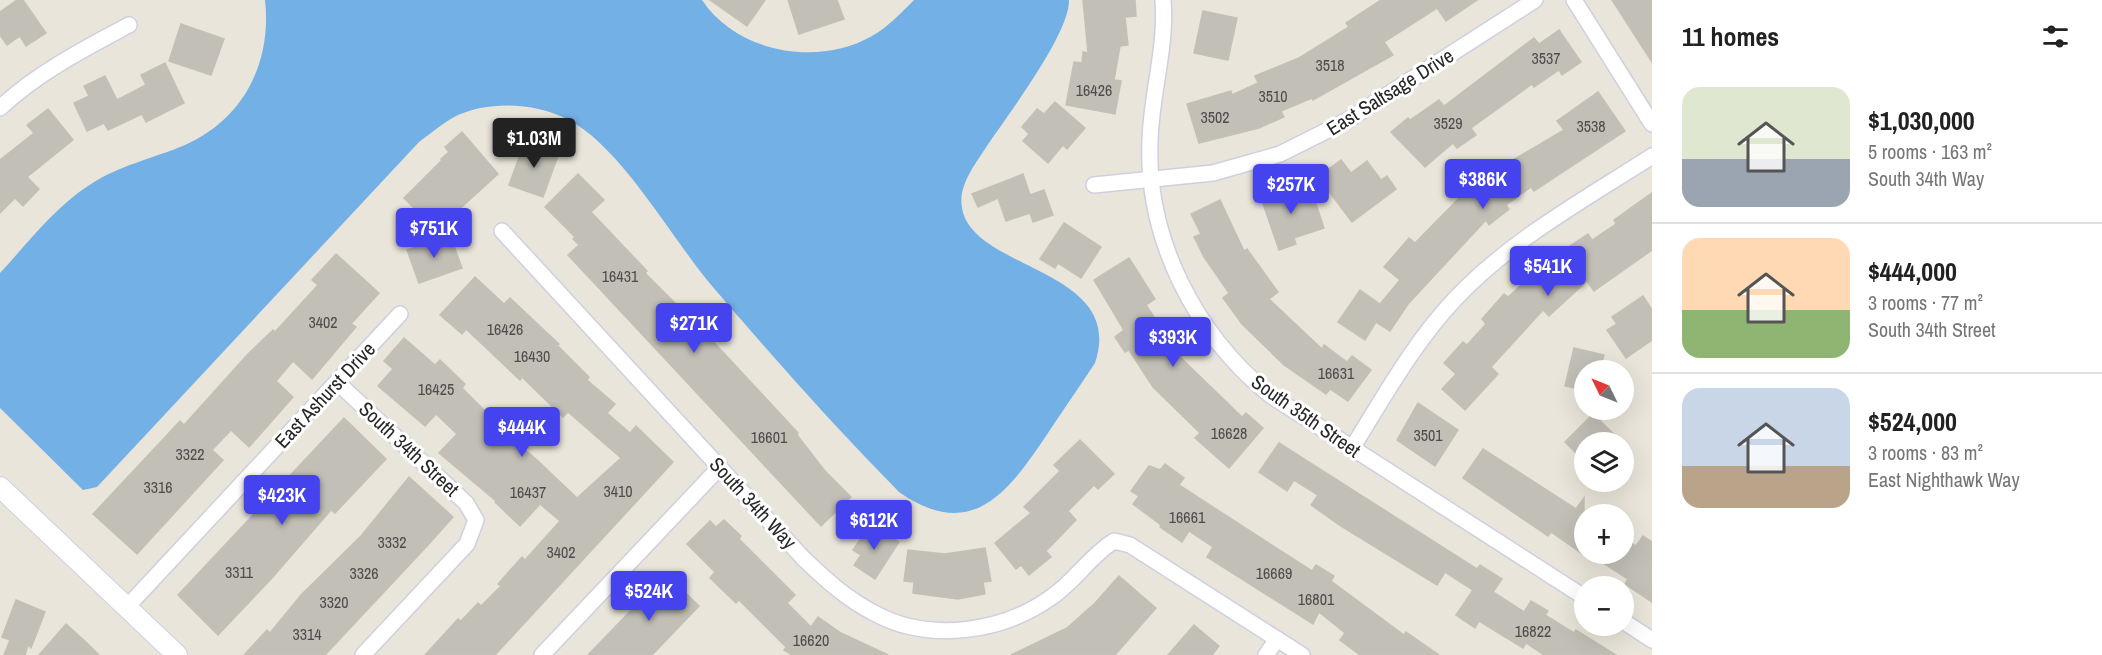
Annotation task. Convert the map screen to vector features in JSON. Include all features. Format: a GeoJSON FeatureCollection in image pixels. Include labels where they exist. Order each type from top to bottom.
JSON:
{"type":"FeatureCollection","features":[{"type":"Feature","properties":{"kind":"street","name":"South 35th Street"},"geometry":{"type":"LineString","coordinates":[[1163,0],[1163,27],[1149,141],[1152,179],[1158,222],[1166,249],[1196,314],[1214,339],[1247,376],[1270,395],[1574,591]]}},
{"type":"Feature","properties":{"kind":"street","name":"East Saltsage Drive"},"geometry":{"type":"LineString","coordinates":[[1094,185],[1213,173],[1248,164],[1317,138],[1535,0]]}},
{"type":"Feature","properties":{"kind":"street"},"geometry":{"type":"LineString","coordinates":[[1574,0],[1652,124]]}},
{"type":"Feature","properties":{"kind":"street"},"geometry":{"type":"LineString","coordinates":[[0,108],[14,95],[55,66],[129,25]]}},
{"type":"Feature","properties":{"kind":"street"},"geometry":{"type":"LineString","coordinates":[[1352,448],[1419,344],[1449,306],[1484,271],[1517,243],[1652,156]]}},
{"type":"Feature","properties":{"kind":"street","name":"South 34th Way"},"geometry":{"type":"LineString","coordinates":[[502,231],[827,581],[877,615],[907,626],[949,631],[989,626],[1018,616],[1060,591],[1077,578],[1096,552],[1113,541],[1130,545],[1302,655]]}},
{"type":"Feature","properties":{"kind":"street","name":"East Ashurst Drive"},"geometry":{"type":"LineString","coordinates":[[127,607],[400,314]]}},
{"type":"Feature","properties":{"kind":"street","name":"South 34th Street"},"geometry":{"type":"LineString","coordinates":[[337,382],[466,503],[476,520],[467,544],[363,655]]}},
{"type":"Feature","properties":{"kind":"street"},"geometry":{"type":"LineString","coordinates":[[542,655],[720,467]]}},
{"type":"Feature","properties":{"kind":"street"},"geometry":{"type":"LineString","coordinates":[[0,487],[177,655]]}},
{"type":"Feature","properties":{"kind":"street"},"geometry":{"type":"LineString","coordinates":[[1634,628],[1652,640]]}},
{"type":"Feature","properties":{"kind":"street"},"geometry":{"type":"LineString","coordinates":[[1266,655],[1277,639]]}},
{"type":"Feature","properties":{"kind":"water"},"geometry":{"type":"Polygon","coordinates":[[[265,0],[702,0],[717,18],[736,32],[757,43],[780,50],[804,52],[828,51],[851,46],[872,36],[889,24],[914,0],[1069,0],[1067,15],[1048,54],[972,169],[961,200],[962,208],[972,229],[992,245],[1070,289],[1089,308],[1099,332],[1095,363],[1031,457],[1001,492],[985,505],[967,512],[947,512],[924,506],[899,492],[804,390],[712,286],[645,195],[607,150],[587,132],[555,114],[527,107],[483,107],[456,116],[419,142],[97,487],[83,490],[0,408],[0,273],[52,216],[88,186],[124,167],[185,145],[206,134],[223,120],[250,86],[258,66],[264,45],[265,0]]]}},
{"type":"Feature","properties":{"kind":"building"},"geometry":{"type":"Polygon","coordinates":[[[17,0],[23,0],[46,33],[26,46],[20,36],[7,45],[0,35],[0,12],[17,0]]]}},
{"type":"Feature","properties":{"kind":"building"},"geometry":{"type":"Polygon","coordinates":[[[710,0],[765,0],[747,26],[710,0]]]}},
{"type":"Feature","properties":{"kind":"building"},"geometry":{"type":"Polygon","coordinates":[[[788,0],[837,0],[844,19],[799,34],[788,0]]]}},
{"type":"Feature","properties":{"kind":"building"},"geometry":{"type":"Polygon","coordinates":[[[1083,0],[1135,0],[1136,16],[1125,17],[1128,45],[1120,46],[1114,80],[1121,81],[1115,114],[1066,105],[1074,62],[1082,63],[1083,52],[1088,53],[1083,0]]]}},
{"type":"Feature","properties":{"kind":"building"},"geometry":{"type":"Polygon","coordinates":[[[1381,0],[1477,0],[1446,21],[1437,8],[1384,42],[1393,55],[1313,100],[1312,98],[1281,111],[1284,117],[1259,128],[1199,143],[1187,104],[1231,91],[1232,95],[1258,83],[1255,76],[1299,58],[1349,27],[1346,23],[1381,0]]]}},
{"type":"Feature","properties":{"kind":"building"},"geometry":{"type":"Polygon","coordinates":[[[1612,0],[1652,0],[1652,62],[1612,0]]]}},
{"type":"Feature","properties":{"kind":"building"},"geometry":{"type":"Polygon","coordinates":[[[1203,11],[1237,18],[1228,60],[1194,53],[1203,11]]]}},
{"type":"Feature","properties":{"kind":"building"},"geometry":{"type":"Polygon","coordinates":[[[181,24],[224,39],[211,75],[169,61],[181,24]]]}},
{"type":"Feature","properties":{"kind":"building"},"geometry":{"type":"Polygon","coordinates":[[[1559,30],[1581,62],[1562,75],[1559,70],[1534,87],[1532,84],[1471,128],[1476,135],[1457,148],[1453,143],[1425,167],[1391,132],[1408,118],[1410,120],[1439,100],[1444,106],[1534,38],[1539,44],[1559,30]]]}},
{"type":"Feature","properties":{"kind":"building"},"geometry":{"type":"Polygon","coordinates":[[[165,63],[184,103],[146,122],[142,114],[108,130],[104,123],[87,131],[74,103],[89,96],[84,86],[105,76],[117,100],[146,85],[141,75],[165,63]]]}},
{"type":"Feature","properties":{"kind":"building"},"geometry":{"type":"Polygon","coordinates":[[[1598,92],[1625,131],[1534,191],[1531,187],[1506,205],[1509,209],[1489,225],[1486,220],[1408,304],[1390,331],[1376,322],[1365,340],[1338,322],[1360,290],[1380,304],[1400,280],[1384,267],[1409,238],[1415,243],[1465,192],[1460,185],[1490,162],[1496,170],[1564,130],[1557,121],[1598,92]]]}},
{"type":"Feature","properties":{"kind":"building"},"geometry":{"type":"Polygon","coordinates":[[[1055,102],[1085,128],[1067,149],[1063,145],[1048,163],[1023,141],[1029,134],[1022,127],[1037,109],[1044,114],[1055,102]]]}},
{"type":"Feature","properties":{"kind":"building"},"geometry":{"type":"Polygon","coordinates":[[[48,109],[73,140],[27,177],[39,189],[23,206],[15,198],[0,213],[0,160],[34,133],[27,125],[48,109]]]}},
{"type":"Feature","properties":{"kind":"building"},"geometry":{"type":"Polygon","coordinates":[[[462,132],[498,174],[442,225],[425,208],[419,213],[404,198],[442,160],[449,152],[445,147],[462,132]]]}},
{"type":"Feature","properties":{"kind":"building"},"geometry":{"type":"Polygon","coordinates":[[[525,141],[559,153],[543,197],[509,185],[525,141]]]}},
{"type":"Feature","properties":{"kind":"building"},"geometry":{"type":"Polygon","coordinates":[[[1341,160],[1351,173],[1367,161],[1381,180],[1387,176],[1396,189],[1352,222],[1318,177],[1341,160]]]}},
{"type":"Feature","properties":{"kind":"building"},"geometry":{"type":"Polygon","coordinates":[[[578,174],[604,200],[591,212],[647,271],[645,273],[709,337],[798,433],[797,435],[825,471],[851,497],[821,526],[568,255],[579,245],[573,239],[575,237],[545,207],[578,174]]]}},
{"type":"Feature","properties":{"kind":"building"},"geometry":{"type":"Polygon","coordinates":[[[1023,174],[1030,195],[1044,190],[1053,215],[1033,222],[1030,213],[1006,221],[998,198],[978,207],[972,194],[1023,174]]]}},
{"type":"Feature","properties":{"kind":"building"},"geometry":{"type":"Polygon","coordinates":[[[1288,186],[1290,193],[1310,186],[1324,228],[1294,238],[1296,244],[1279,250],[1260,195],[1288,186]]]}},
{"type":"Feature","properties":{"kind":"building"},"geometry":{"type":"Polygon","coordinates":[[[1652,193],[1652,250],[1594,291],[1587,281],[1549,316],[1543,310],[1491,367],[1498,374],[1465,410],[1442,389],[1456,374],[1444,363],[1463,342],[1467,345],[1486,324],[1482,319],[1504,294],[1508,297],[1549,260],[1588,234],[1592,240],[1616,224],[1614,220],[1652,193]]]}},
{"type":"Feature","properties":{"kind":"building"},"geometry":{"type":"Polygon","coordinates":[[[1220,200],[1244,251],[1247,249],[1278,292],[1269,299],[1322,349],[1324,345],[1347,362],[1352,356],[1371,370],[1348,401],[1330,389],[1326,394],[1284,365],[1242,324],[1223,298],[1229,293],[1204,257],[1194,237],[1201,234],[1191,214],[1220,200]]]}},
{"type":"Feature","properties":{"kind":"building"},"geometry":{"type":"Polygon","coordinates":[[[1064,223],[1101,247],[1081,278],[1058,263],[1055,268],[1040,259],[1064,223]]]}},
{"type":"Feature","properties":{"kind":"building"},"geometry":{"type":"Polygon","coordinates":[[[450,235],[462,268],[419,283],[407,250],[450,235]]]}},
{"type":"Feature","properties":{"kind":"building"},"geometry":{"type":"Polygon","coordinates":[[[336,254],[379,293],[351,324],[356,327],[312,379],[293,361],[276,381],[293,397],[249,447],[231,430],[212,450],[223,460],[137,554],[93,514],[180,421],[184,425],[248,354],[273,330],[275,332],[318,285],[312,280],[336,254]]]}},
{"type":"Feature","properties":{"kind":"building"},"geometry":{"type":"Polygon","coordinates":[[[1129,258],[1155,299],[1146,305],[1182,359],[1242,417],[1246,413],[1263,428],[1229,468],[1195,438],[1200,433],[1153,387],[1129,350],[1125,352],[1115,337],[1124,330],[1094,280],[1129,258]]]}},
{"type":"Feature","properties":{"kind":"building"},"geometry":{"type":"Polygon","coordinates":[[[475,277],[504,304],[510,298],[559,344],[557,345],[589,377],[587,380],[615,404],[607,413],[630,433],[636,426],[673,462],[495,655],[425,655],[458,619],[461,621],[478,603],[481,606],[501,586],[498,584],[522,557],[525,560],[560,521],[540,504],[520,526],[496,501],[439,453],[457,434],[436,414],[425,426],[378,386],[393,369],[384,361],[404,338],[435,365],[440,360],[465,384],[462,388],[488,414],[483,420],[509,443],[512,439],[577,498],[621,458],[568,412],[563,417],[522,377],[520,380],[466,329],[462,334],[440,315],[475,277]]]}},
{"type":"Feature","properties":{"kind":"building"},"geometry":{"type":"Polygon","coordinates":[[[1643,296],[1652,310],[1652,340],[1626,358],[1607,330],[1617,324],[1612,317],[1643,296]]]}},
{"type":"Feature","properties":{"kind":"building"},"geometry":{"type":"Polygon","coordinates":[[[1574,348],[1604,355],[1603,360],[1574,360],[1574,388],[1565,386],[1574,348]]]}},
{"type":"Feature","properties":{"kind":"building"},"geometry":{"type":"Polygon","coordinates":[[[1418,403],[1458,430],[1435,466],[1397,440],[1418,403]]]}},
{"type":"Feature","properties":{"kind":"building"},"geometry":{"type":"Polygon","coordinates":[[[344,418],[386,459],[335,513],[331,510],[272,578],[218,635],[178,595],[344,418]]]}},
{"type":"Feature","properties":{"kind":"building"},"geometry":{"type":"Polygon","coordinates":[[[1587,420],[1599,420],[1612,432],[1575,432],[1587,420]]]}},
{"type":"Feature","properties":{"kind":"building"},"geometry":{"type":"Polygon","coordinates":[[[1574,433],[1574,451],[1565,442],[1574,433]]]}},
{"type":"Feature","properties":{"kind":"building"},"geometry":{"type":"Polygon","coordinates":[[[1080,440],[1114,474],[1098,489],[1094,485],[1068,511],[1076,520],[1046,551],[1051,557],[1029,575],[1021,565],[1016,569],[995,543],[1031,513],[1024,507],[1060,471],[1054,465],[1080,440]]]}},
{"type":"Feature","properties":{"kind":"building"},"geometry":{"type":"Polygon","coordinates":[[[1279,443],[1477,569],[1480,565],[1502,579],[1493,592],[1524,612],[1531,601],[1548,611],[1545,615],[1574,633],[1574,636],[1586,636],[1616,655],[1544,655],[1526,643],[1523,648],[1479,621],[1475,628],[1456,615],[1473,590],[1445,572],[1437,585],[1311,505],[1318,495],[1294,480],[1287,491],[1259,472],[1279,443]]]}},
{"type":"Feature","properties":{"kind":"building"},"geometry":{"type":"Polygon","coordinates":[[[1483,449],[1574,508],[1574,548],[1551,532],[1548,536],[1463,478],[1483,449]]]}},
{"type":"Feature","properties":{"kind":"building"},"geometry":{"type":"Polygon","coordinates":[[[1165,464],[1184,478],[1179,485],[1312,571],[1316,565],[1334,576],[1331,581],[1404,635],[1406,632],[1439,655],[1360,655],[1340,640],[1345,633],[1319,612],[1313,624],[1207,557],[1213,547],[1189,531],[1182,542],[1160,527],[1161,525],[1133,504],[1139,496],[1131,491],[1149,466],[1160,470],[1165,464]]]}},
{"type":"Feature","properties":{"kind":"building"},"geometry":{"type":"Polygon","coordinates":[[[409,477],[453,517],[428,545],[325,655],[244,655],[267,630],[270,633],[301,595],[361,536],[409,477]]]}},
{"type":"Feature","properties":{"kind":"building"},"geometry":{"type":"Polygon","coordinates":[[[724,520],[741,536],[739,539],[795,595],[787,603],[811,627],[818,617],[841,633],[888,655],[792,655],[784,650],[786,647],[739,600],[736,603],[710,578],[715,572],[687,544],[710,521],[716,527],[724,520]]]}},
{"type":"Feature","properties":{"kind":"building"},"geometry":{"type":"Polygon","coordinates":[[[871,523],[899,542],[875,579],[854,565],[861,555],[853,550],[871,523]]]}},
{"type":"Feature","properties":{"kind":"building"},"geometry":{"type":"Polygon","coordinates":[[[1643,536],[1652,542],[1652,602],[1634,590],[1634,576],[1623,576],[1605,564],[1634,564],[1634,545],[1636,546],[1643,536]]]}},
{"type":"Feature","properties":{"kind":"building"},"geometry":{"type":"Polygon","coordinates":[[[985,548],[991,581],[983,582],[985,594],[958,599],[913,593],[914,582],[904,581],[908,550],[945,554],[985,548]]]}},
{"type":"Feature","properties":{"kind":"building"},"geometry":{"type":"Polygon","coordinates":[[[666,574],[699,606],[652,655],[588,655],[666,574]]]}},
{"type":"Feature","properties":{"kind":"building"},"geometry":{"type":"Polygon","coordinates":[[[1119,576],[1156,608],[1115,655],[1011,655],[1067,628],[1095,603],[1119,576]]]}},
{"type":"Feature","properties":{"kind":"building"},"geometry":{"type":"Polygon","coordinates":[[[16,600],[45,612],[31,648],[28,645],[25,655],[4,655],[10,640],[2,637],[16,600]]]}},
{"type":"Feature","properties":{"kind":"building"},"geometry":{"type":"Polygon","coordinates":[[[66,624],[87,643],[99,655],[39,655],[66,624]]]}},
{"type":"Feature","properties":{"kind":"building"},"geometry":{"type":"Polygon","coordinates":[[[1194,625],[1219,646],[1212,655],[1168,655],[1194,625]]]}}]}
